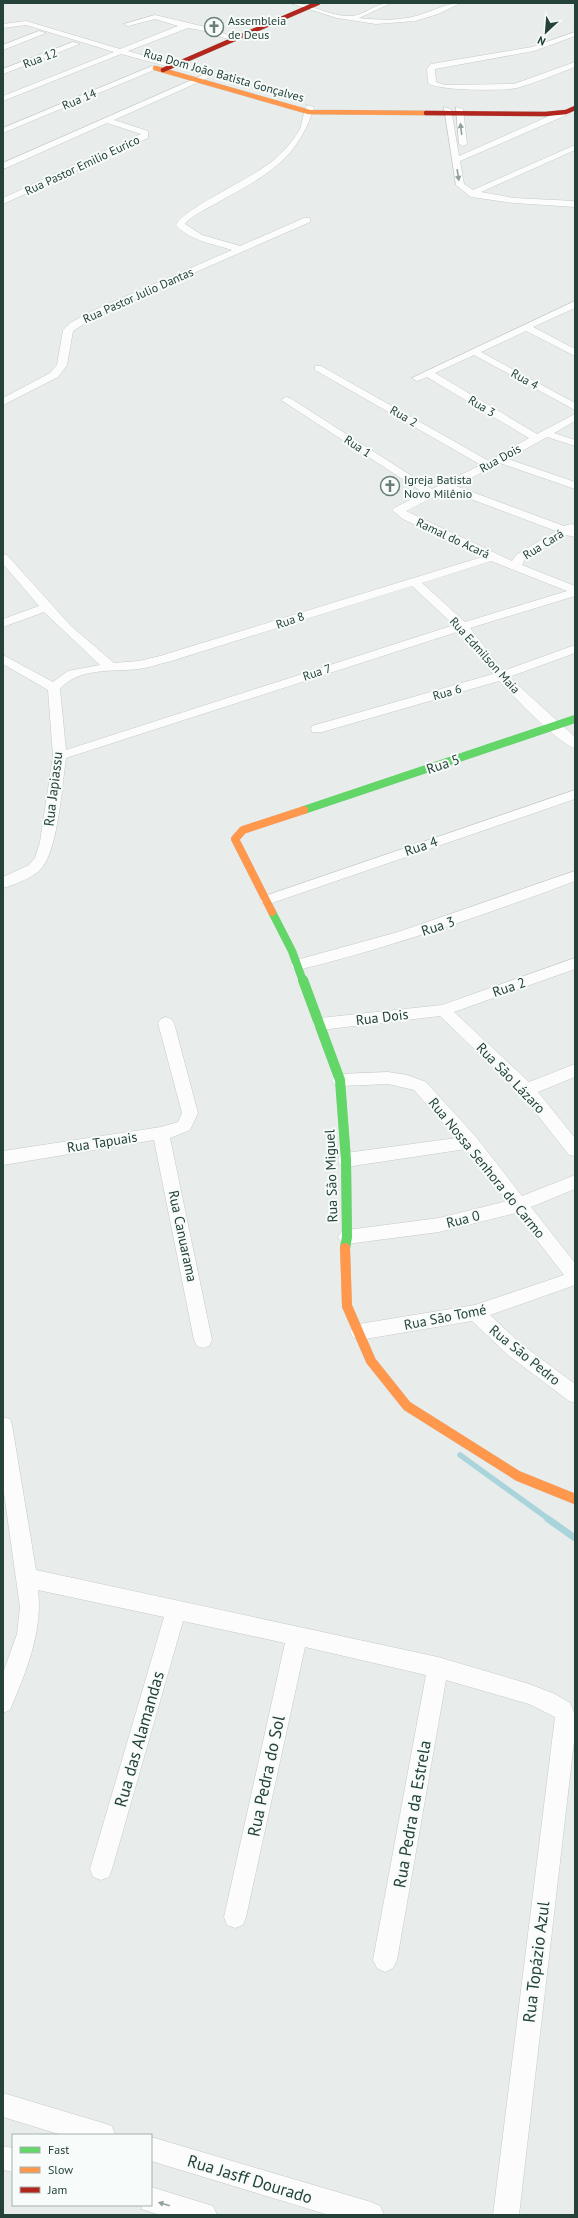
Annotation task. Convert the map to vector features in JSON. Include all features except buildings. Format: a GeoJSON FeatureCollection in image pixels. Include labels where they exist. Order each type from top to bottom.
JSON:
{"type":"FeatureCollection","features":[{"type":"Feature","properties":{"kind":"street"},"geometry":{"type":"LineString","coordinates":[[163,67],[231,38],[302,5],[318,3]]}},
{"type":"Feature","properties":{"kind":"street"},"geometry":{"type":"LineString","coordinates":[[350,19],[388,3]]}},
{"type":"Feature","properties":{"kind":"street"},"geometry":{"type":"LineString","coordinates":[[302,5],[350,19],[386,23],[402,22],[419,18],[458,3]]}},
{"type":"Feature","properties":{"kind":"street"},"geometry":{"type":"LineString","coordinates":[[128,24],[155,16],[231,38]]}},
{"type":"Feature","properties":{"kind":"street"},"geometry":{"type":"LineString","coordinates":[[3,26],[14,23]]}},
{"type":"Feature","properties":{"kind":"street","name":"Rua Dom João Batista Gonçalves"},"geometry":{"type":"LineString","coordinates":[[14,23],[112,55],[163,67],[310,110],[459,112]]}},
{"type":"Feature","properties":{"kind":"street","name":"Rua Dom João Batista Gonçalves"},"geometry":{"type":"LineString","coordinates":[[14,23],[31,24],[122,51],[163,67]]}},
{"type":"Feature","properties":{"kind":"street"},"geometry":{"type":"LineString","coordinates":[[3,99],[188,26]]}},
{"type":"Feature","properties":{"kind":"street"},"geometry":{"type":"LineString","coordinates":[[3,48],[42,33]]}},
{"type":"Feature","properties":{"kind":"street"},"geometry":{"type":"LineString","coordinates":[[575,34],[534,49],[434,66],[431,70],[432,84],[436,86],[462,88],[514,86],[538,80],[575,64]]}},
{"type":"Feature","properties":{"kind":"street","name":"Rua 12"},"geometry":{"type":"LineString","coordinates":[[3,72],[76,44]]}},
{"type":"Feature","properties":{"kind":"street","name":"Rua 14"},"geometry":{"type":"LineString","coordinates":[[3,131],[163,67]]}},
{"type":"Feature","properties":{"kind":"street"},"geometry":{"type":"LineString","coordinates":[[3,166],[202,79]]}},
{"type":"Feature","properties":{"kind":"street"},"geometry":{"type":"LineString","coordinates":[[460,155],[575,100]]}},
{"type":"Feature","properties":{"kind":"street"},"geometry":{"type":"LineString","coordinates":[[460,155],[575,108]]}},
{"type":"Feature","properties":{"kind":"street"},"geometry":{"type":"LineString","coordinates":[[459,112],[554,109]]}},
{"type":"Feature","properties":{"kind":"street"},"geometry":{"type":"LineString","coordinates":[[240,249],[191,232],[180,224],[182,221],[266,171],[287,153],[303,131],[310,110]]}},
{"type":"Feature","properties":{"kind":"street"},"geometry":{"type":"LineString","coordinates":[[447,112],[460,155]]}},
{"type":"Feature","properties":{"kind":"street"},"geometry":{"type":"LineString","coordinates":[[459,112],[545,114],[566,112]]}},
{"type":"Feature","properties":{"kind":"street"},"geometry":{"type":"LineString","coordinates":[[459,112],[460,185],[474,192],[495,198],[558,201],[575,204]]}},
{"type":"Feature","properties":{"kind":"street","name":"Rua Pastor Emilio Eurico"},"geometry":{"type":"LineString","coordinates":[[3,201],[145,136],[145,133],[108,121]]}},
{"type":"Feature","properties":{"kind":"street"},"geometry":{"type":"LineString","coordinates":[[474,192],[575,147]]}},
{"type":"Feature","properties":{"kind":"street"},"geometry":{"type":"LineString","coordinates":[[558,201],[573,197]]}},
{"type":"Feature","properties":{"kind":"street","name":"Rua Pastor Julio Dantas"},"geometry":{"type":"LineString","coordinates":[[3,402],[54,375],[62,365],[68,330],[73,325],[95,313],[307,220]]}},
{"type":"Feature","properties":{"kind":"street"},"geometry":{"type":"LineString","coordinates":[[417,378],[526,327],[572,308]]}},
{"type":"Feature","properties":{"kind":"street"},"geometry":{"type":"LineString","coordinates":[[526,327],[575,353]]}},
{"type":"Feature","properties":{"kind":"street","name":"Rua 4"},"geometry":{"type":"LineString","coordinates":[[475,352],[575,407]]}},
{"type":"Feature","properties":{"kind":"street","name":"Rua 2"},"geometry":{"type":"LineString","coordinates":[[318,368],[489,465]]}},
{"type":"Feature","properties":{"kind":"street","name":"Rua 3"},"geometry":{"type":"LineString","coordinates":[[428,373],[536,438]]}},
{"type":"Feature","properties":{"kind":"street","name":"Rua 1"},"geometry":{"type":"LineString","coordinates":[[286,400],[430,492]]}},
{"type":"Feature","properties":{"kind":"street","name":"Rua Dois"},"geometry":{"type":"LineString","coordinates":[[403,506],[489,465],[575,417]]}},
{"type":"Feature","properties":{"kind":"street"},"geometry":{"type":"LineString","coordinates":[[546,433],[575,443]]}},
{"type":"Feature","properties":{"kind":"street"},"geometry":{"type":"LineString","coordinates":[[499,459],[575,486]]}},
{"type":"Feature","properties":{"kind":"street"},"geometry":{"type":"LineString","coordinates":[[447,486],[572,529]]}},
{"type":"Feature","properties":{"kind":"street","name":"Ramal do Acará"},"geometry":{"type":"LineString","coordinates":[[403,506],[398,510],[400,513],[495,559]]}},
{"type":"Feature","properties":{"kind":"street","name":"Rua Cará"},"geometry":{"type":"LineString","coordinates":[[517,562],[572,529]]}},
{"type":"Feature","properties":{"kind":"street"},"geometry":{"type":"LineString","coordinates":[[3,556],[46,607],[90,651],[111,667]]}},
{"type":"Feature","properties":{"kind":"street","name":"Rua 8"},"geometry":{"type":"LineString","coordinates":[[111,667],[139,665],[164,659],[413,581],[495,559],[517,562]]}},
{"type":"Feature","properties":{"kind":"street"},"geometry":{"type":"LineString","coordinates":[[517,562],[575,591]]}},
{"type":"Feature","properties":{"kind":"street","name":"Rua Edmilson Maia"},"geometry":{"type":"LineString","coordinates":[[413,581],[462,626],[501,676],[553,726],[575,744]]}},
{"type":"Feature","properties":{"kind":"street","name":"Rua 7"},"geometry":{"type":"LineString","coordinates":[[60,756],[575,591]]}},
{"type":"Feature","properties":{"kind":"street"},"geometry":{"type":"LineString","coordinates":[[3,623],[46,607]]}},
{"type":"Feature","properties":{"kind":"street","name":"Rua 6"},"geometry":{"type":"LineString","coordinates":[[317,729],[501,676],[575,649]]}},
{"type":"Feature","properties":{"kind":"street"},"geometry":{"type":"LineString","coordinates":[[3,659],[54,688],[66,675],[79,671],[111,667]]}},
{"type":"Feature","properties":{"kind":"street","name":"Rua Japiassu"},"geometry":{"type":"LineString","coordinates":[[3,883],[34,868],[41,860],[46,842],[60,756],[54,688]]}},
{"type":"Feature","properties":{"kind":"street","name":"Rua 5"},"geometry":{"type":"LineString","coordinates":[[310,808],[575,719]]}},
{"type":"Feature","properties":{"kind":"street","name":"Rua 4"},"geometry":{"type":"LineString","coordinates":[[267,900],[575,794]]}},
{"type":"Feature","properties":{"kind":"street","name":"Rua São Miguel"},"geometry":{"type":"LineString","coordinates":[[310,808],[243,830],[235,839],[267,900],[298,966],[340,1080],[346,1160],[347,1237],[344,1255],[347,1306],[371,1361],[408,1406],[518,1476],[575,1499]]}},
{"type":"Feature","properties":{"kind":"street","name":"Rua 3"},"geometry":{"type":"LineString","coordinates":[[298,966],[362,950],[447,923],[575,876]]}},
{"type":"Feature","properties":{"kind":"street","name":"Rua 2"},"geometry":{"type":"LineString","coordinates":[[444,1010],[575,964]]}},
{"type":"Feature","properties":{"kind":"street","name":"Rua Dois"},"geometry":{"type":"LineString","coordinates":[[320,1024],[444,1010]]}},
{"type":"Feature","properties":{"kind":"street","name":"Rua São Lázaro"},"geometry":{"type":"LineString","coordinates":[[444,1010],[527,1090],[575,1150]]}},
{"type":"Feature","properties":{"kind":"street","name":"Rua Tapuais"},"geometry":{"type":"LineString","coordinates":[[3,1158],[184,1128],[190,1121],[190,1113],[166,1023]]}},
{"type":"Feature","properties":{"kind":"street"},"geometry":{"type":"LineString","coordinates":[[527,1090],[575,1070]]}},
{"type":"Feature","properties":{"kind":"street","name":"Rua Nossa Senhora do Carmo"},"geometry":{"type":"LineString","coordinates":[[340,1080],[388,1078],[407,1081],[420,1086],[470,1142],[575,1277]]}},
{"type":"Feature","properties":{"kind":"street","name":"Rua Canuarama"},"geometry":{"type":"LineString","coordinates":[[161,1133],[203,1340]]}},
{"type":"Feature","properties":{"kind":"street"},"geometry":{"type":"LineString","coordinates":[[346,1160],[470,1142]]}},
{"type":"Feature","properties":{"kind":"street","name":"Rua 0"},"geometry":{"type":"LineString","coordinates":[[347,1237],[439,1225],[519,1205],[575,1182]]}},
{"type":"Feature","properties":{"kind":"street","name":"Rua São Tomé"},"geometry":{"type":"LineString","coordinates":[[359,1332],[476,1314],[575,1277]]}},
{"type":"Feature","properties":{"kind":"street","name":"Rua São Pedro"},"geometry":{"type":"LineString","coordinates":[[476,1314],[514,1349],[575,1395]]}},
{"type":"Feature","properties":{"kind":"street"},"geometry":{"type":"LineString","coordinates":[[3,1425],[27,1578],[30,1607],[28,1634],[3,1703]]}},
{"type":"Feature","properties":{"kind":"street"},"geometry":{"type":"LineString","coordinates":[[27,1578],[297,1635],[438,1667],[529,1694],[569,1710]]}},
{"type":"Feature","properties":{"kind":"street","name":"Rua das Alamandas"},"geometry":{"type":"LineString","coordinates":[[101,1869],[176,1609]]}},
{"type":"Feature","properties":{"kind":"street","name":"Rua Pedra do Sol"},"geometry":{"type":"LineString","coordinates":[[235,1916],[297,1635]]}},
{"type":"Feature","properties":{"kind":"street","name":"Rua Pedra da Estrela"},"geometry":{"type":"LineString","coordinates":[[385,1960],[438,1667]]}},
{"type":"Feature","properties":{"kind":"street","name":"Rua Topázio Azul"},"geometry":{"type":"LineString","coordinates":[[506,2215],[566,1720],[569,1710]]}},
{"type":"Feature","properties":{"kind":"street"},"geometry":{"type":"LineString","coordinates":[[3,2105],[100,2134]]}},
{"type":"Feature","properties":{"kind":"street","name":"Rua Jasff Dourado"},"geometry":{"type":"LineString","coordinates":[[152,2149],[371,2215]]}},
{"type":"Feature","properties":{"kind":"street"},"geometry":{"type":"LineString","coordinates":[[152,2200],[204,2215]]}},
{"type":"Feature","properties":{"kind":"waterway"},"geometry":{"type":"LineString","coordinates":[[460,1455],[550,1520]]}},
{"type":"Feature","properties":{"kind":"waterway"},"geometry":{"type":"LineString","coordinates":[[548,1519],[575,1538]]}},
{"type":"Feature","properties":{"kind":"traffic: fast"},"geometry":{"type":"LineString","coordinates":[[304,810],[575,719]]}},
{"type":"Feature","properties":{"kind":"traffic: fast"},"geometry":{"type":"LineString","coordinates":[[272,912],[292,951],[340,1080],[346,1160],[347,1237],[345,1248]]}},
{"type":"Feature","properties":{"kind":"traffic: slow"},"geometry":{"type":"LineString","coordinates":[[155,68],[309,112],[426,113]]}},
{"type":"Feature","properties":{"kind":"traffic: slow"},"geometry":{"type":"LineString","coordinates":[[272,912],[235,839],[243,830],[304,810]]}},
{"type":"Feature","properties":{"kind":"traffic: slow"},"geometry":{"type":"LineString","coordinates":[[345,1248],[347,1306],[371,1361],[407,1406],[518,1476],[575,1499]]}},
{"type":"Feature","properties":{"kind":"traffic: jam"},"geometry":{"type":"LineString","coordinates":[[163,70],[318,3]]}},
{"type":"Feature","properties":{"kind":"traffic: jam"},"geometry":{"type":"LineString","coordinates":[[426,113],[545,114],[566,112],[575,108]]}},
{"type":"Feature","properties":{"kind":"place","name":"Assembleia de Deus"},"geometry":{"type":"Point","coordinates":[214,27]}},
{"type":"Feature","properties":{"kind":"place","name":"Igreja Batista Novo Milênio"},"geometry":{"type":"Point","coordinates":[390,486]}}]}
